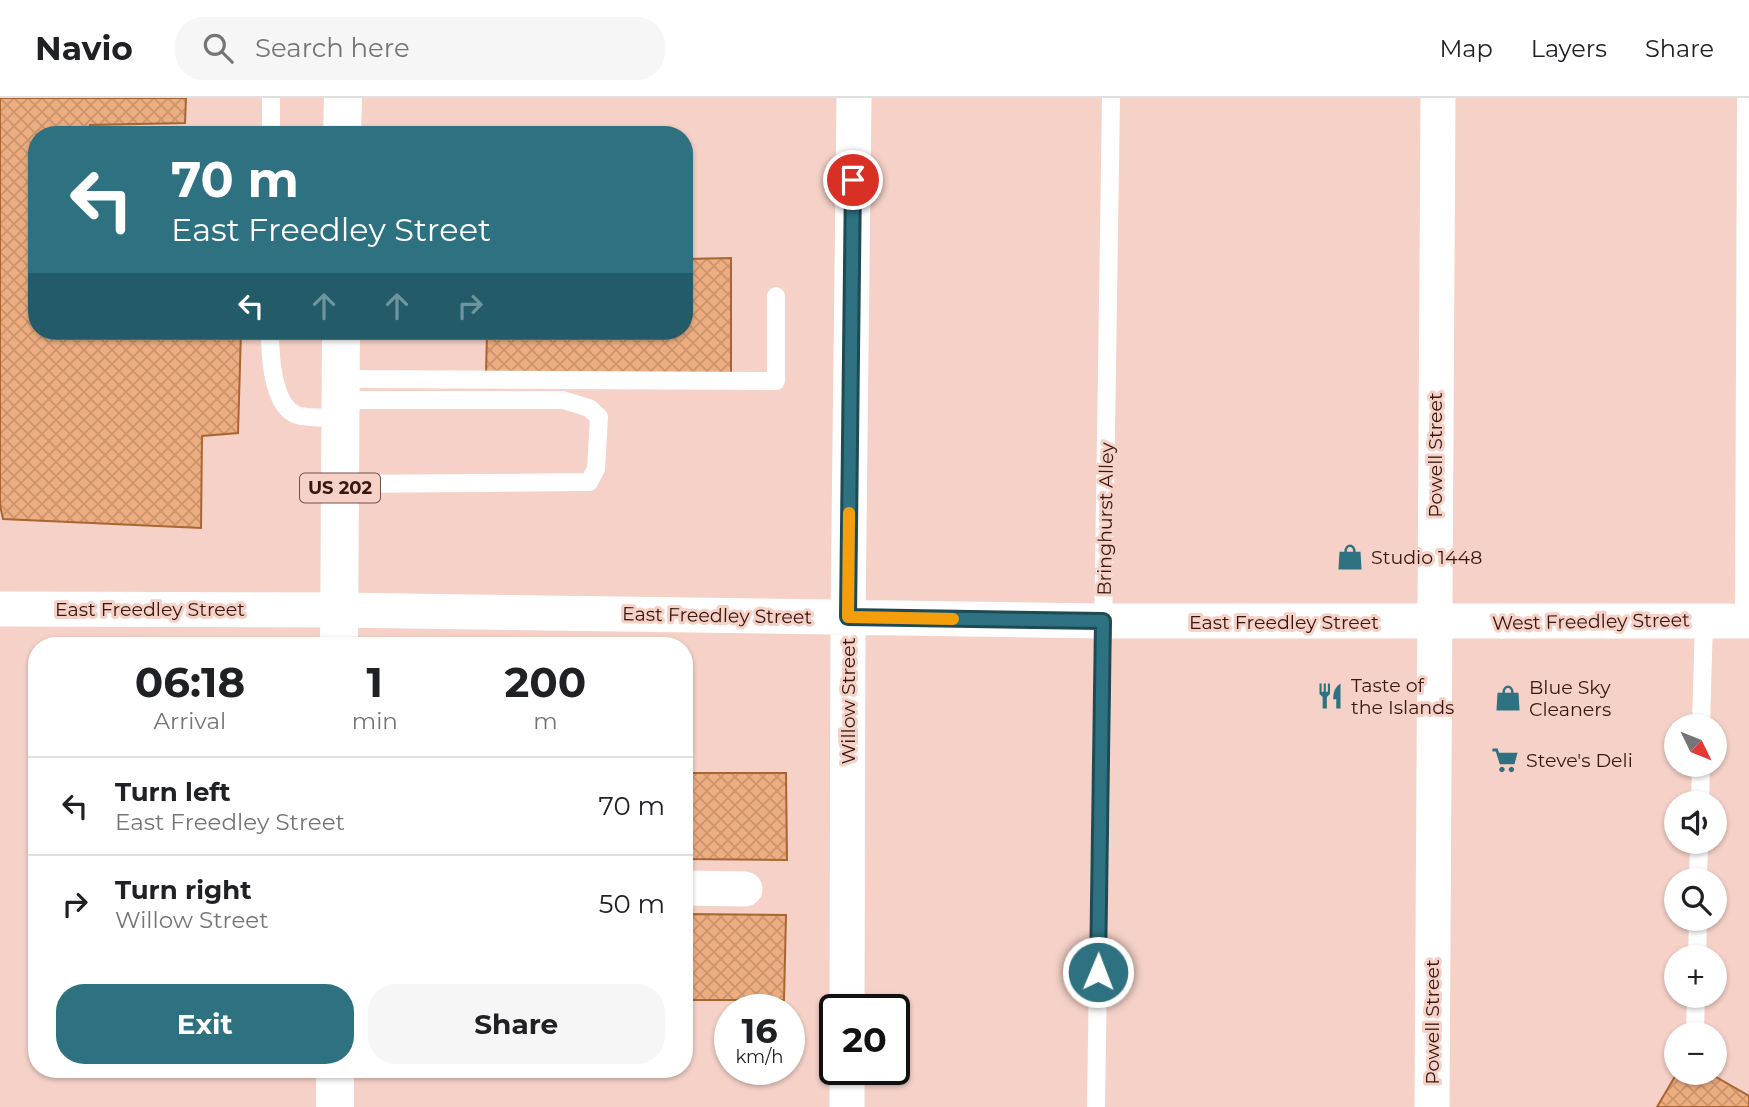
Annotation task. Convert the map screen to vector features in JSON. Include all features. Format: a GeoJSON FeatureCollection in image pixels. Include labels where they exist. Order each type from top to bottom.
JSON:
{"type":"FeatureCollection","features":[{"type":"Feature","properties":{"kind":"highway"},"geometry":{"type":"LineString","coordinates":[[342,126],[343,98]]}},
{"type":"Feature","properties":{"kind":"highway","name":"US 202"},"geometry":{"type":"LineString","coordinates":[[339,628],[341,340]]}},
{"type":"Feature","properties":{"kind":"highway"},"geometry":{"type":"LineString","coordinates":[[335,1078],[335,1107]]}},
{"type":"Feature","properties":{"kind":"street","name":"Willow Street"},"geometry":{"type":"LineString","coordinates":[[848,994],[848,617],[854,98]]}},
{"type":"Feature","properties":{"kind":"street","name":"Powell Street"},"geometry":{"type":"LineString","coordinates":[[1432,1107],[1438,98]]}},
{"type":"Feature","properties":{"kind":"street","name":"East Freedley Street"},"geometry":{"type":"LineString","coordinates":[[0,609],[339,628],[848,617],[1434,623]]}},
{"type":"Feature","properties":{"kind":"street","name":"West Freedley Street"},"geometry":{"type":"LineString","coordinates":[[1434,623],[1746,621]]}},
{"type":"Feature","properties":{"kind":"street"},"geometry":{"type":"LineString","coordinates":[[693,888],[745,889]]}},
{"type":"Feature","properties":{"kind":"street"},"geometry":{"type":"LineString","coordinates":[[847,1085],[847,1107]]}},
{"type":"Feature","properties":{"kind":"lane"},"geometry":{"type":"LineString","coordinates":[[271,98],[271,126]]}},
{"type":"Feature","properties":{"kind":"lane","name":"Bringhurst Alley"},"geometry":{"type":"LineString","coordinates":[[1096,1107],[1111,98]]}},
{"type":"Feature","properties":{"kind":"lane"},"geometry":{"type":"LineString","coordinates":[[1746,98],[1746,621]]}},
{"type":"Feature","properties":{"kind":"lane"},"geometry":{"type":"LineString","coordinates":[[270,340],[278,398],[296,415],[341,399],[776,381],[776,296]]}},
{"type":"Feature","properties":{"kind":"lane"},"geometry":{"type":"LineString","coordinates":[[340,484],[590,482],[596,469],[599,417],[589,408],[563,400],[341,399]]}},
{"type":"Feature","properties":{"kind":"lane"},"geometry":{"type":"LineString","coordinates":[[1702,714],[1704,620]]}},
{"type":"Feature","properties":{"kind":"building"},"geometry":{"type":"Polygon","coordinates":[[[0,98],[186,98],[185,123],[28,126],[28,340],[241,340],[238,433],[202,436],[201,528],[3,519],[0,505],[0,98]]]}},
{"type":"Feature","properties":{"kind":"building"},"geometry":{"type":"Polygon","coordinates":[[[731,258],[731,375],[486,374],[487,340],[693,340],[693,259],[731,258]]]}},
{"type":"Feature","properties":{"kind":"building"},"geometry":{"type":"Polygon","coordinates":[[[693,773],[786,773],[787,860],[693,859],[693,773]]]}},
{"type":"Feature","properties":{"kind":"building"},"geometry":{"type":"Polygon","coordinates":[[[693,914],[786,915],[784,994],[714,994],[714,1000],[693,1000],[693,914]]]}},
{"type":"Feature","properties":{"kind":"building"},"geometry":{"type":"Polygon","coordinates":[[[1727,1083],[1749,1096],[1749,1107],[1657,1107],[1670,1085],[1727,1083]]]}},
{"type":"Feature","properties":{"kind":"slow traffic"},"geometry":{"type":"LineString","coordinates":[[849,513],[848,617],[953,619]]}},
{"type":"Feature","properties":{"kind":"place","name":"Studio 1448"},"geometry":{"type":"Point","coordinates":[1350,557]}},
{"type":"Feature","properties":{"kind":"place","name":"Taste of the Islands"},"geometry":{"type":"Point","coordinates":[1330,696]}},
{"type":"Feature","properties":{"kind":"place","name":"Blue Sky Cleaners"},"geometry":{"type":"Point","coordinates":[1508,698]}},
{"type":"Feature","properties":{"kind":"place","name":"Steve's Deli"},"geometry":{"type":"Point","coordinates":[1505,760]}},
{"type":"Feature","properties":{"kind":"route"},"geometry":{"type":"LineString","coordinates":[[853,180],[848,617],[1103,621],[1098,972]]}}]}
